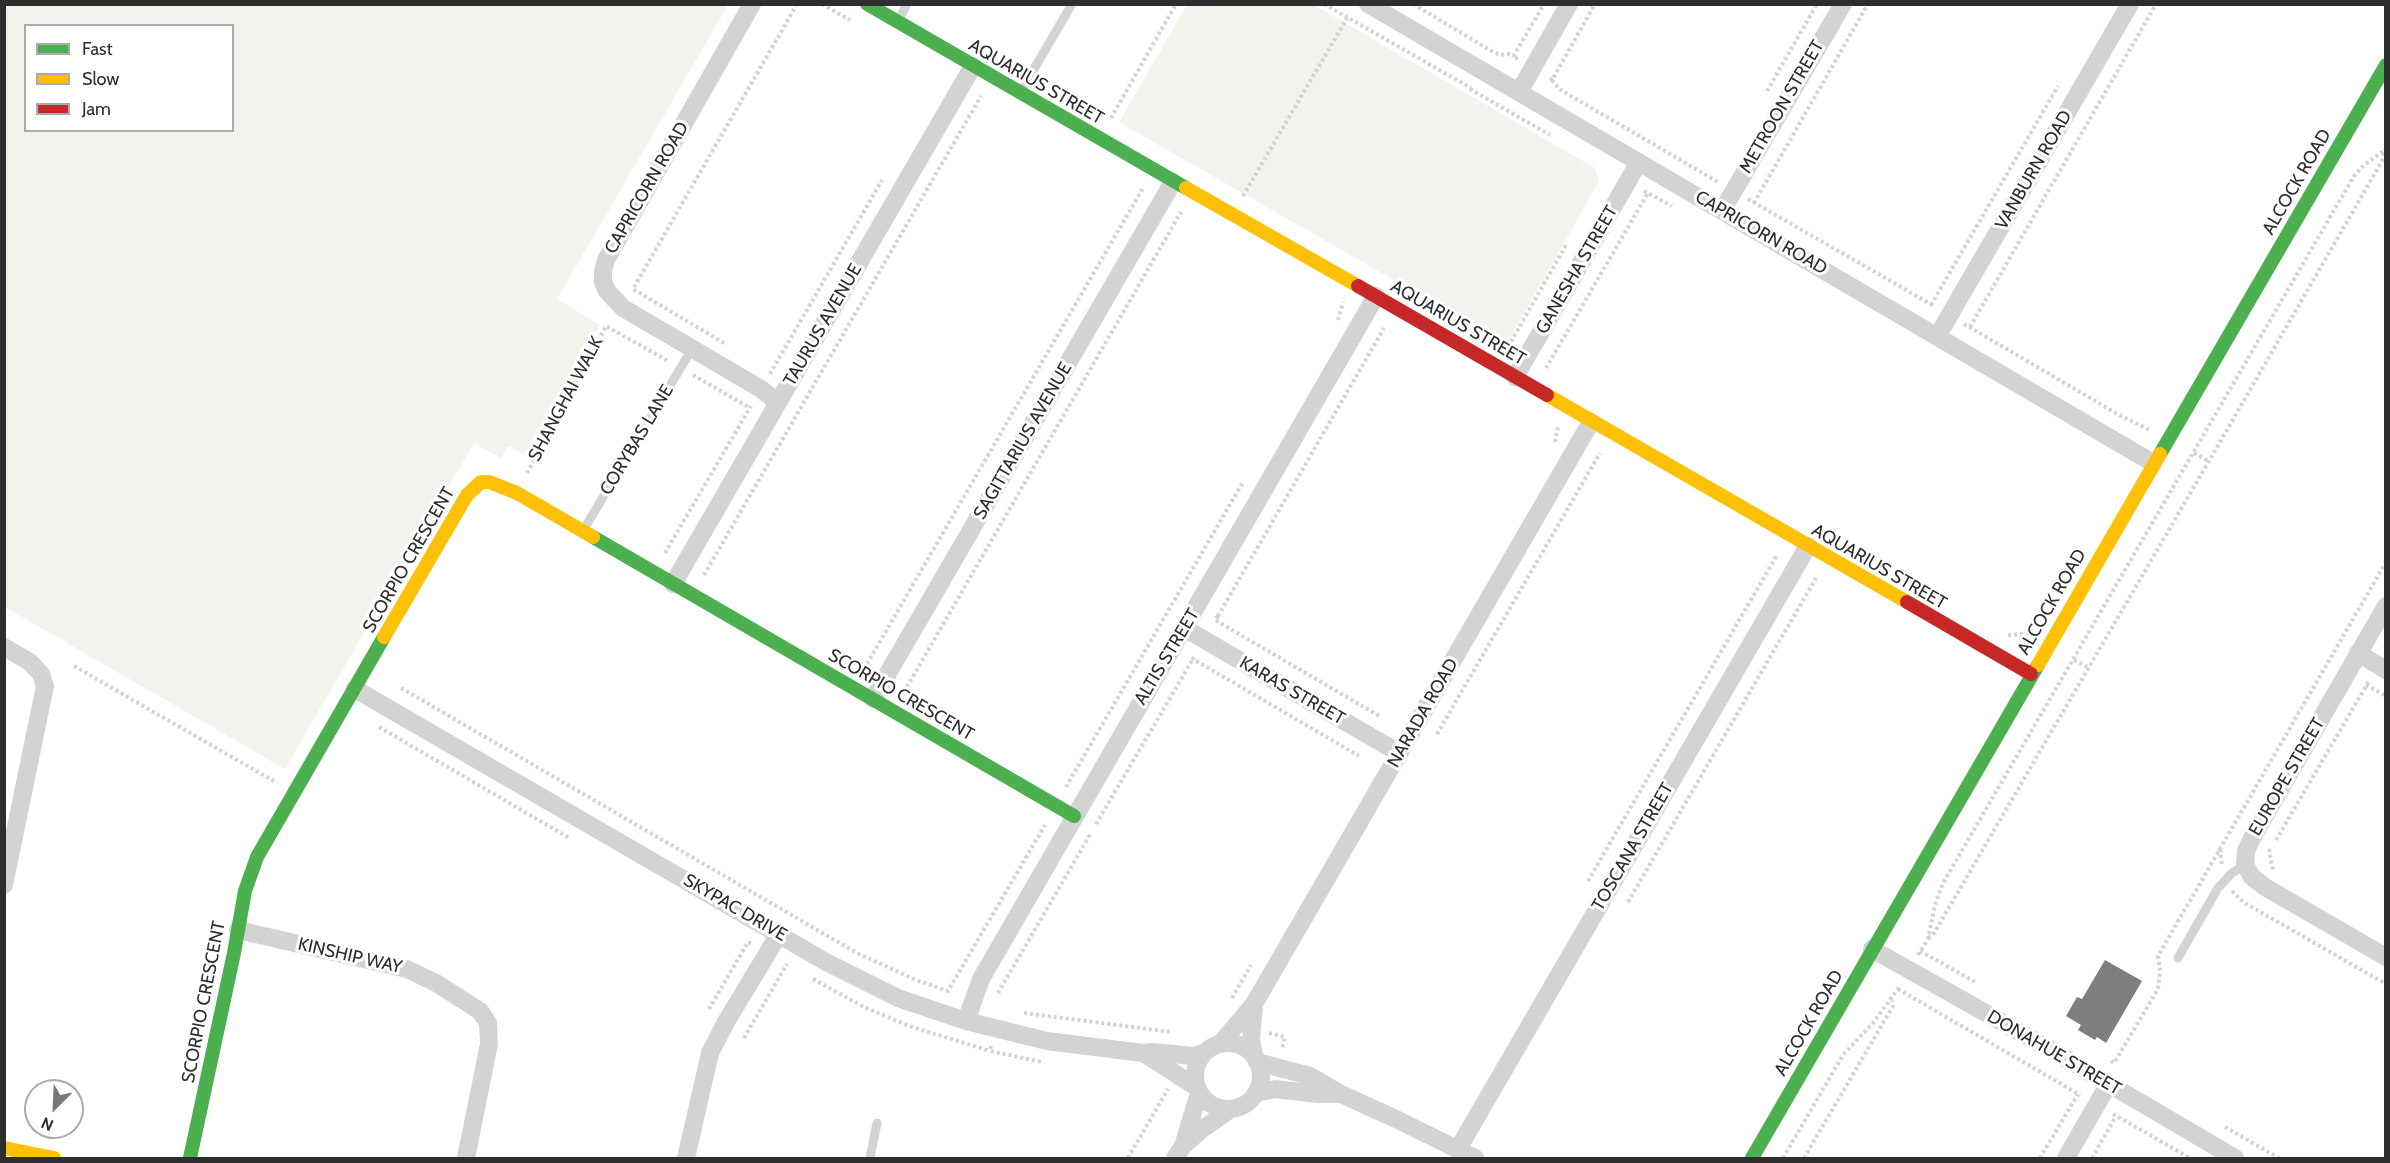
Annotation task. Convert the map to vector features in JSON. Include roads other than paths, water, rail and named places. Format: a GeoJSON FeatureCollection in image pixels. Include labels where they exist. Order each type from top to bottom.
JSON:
{"type":"FeatureCollection","features":[{"type":"Feature","properties":{"kind":"street","name":"CAPRICORN ROAD"},"geometry":{"type":"LineString","coordinates":[[752,4],[606,260],[603,272],[607,291],[623,308],[761,389],[777,402]]}},
{"type":"Feature","properties":{"kind":"street","name":"AQUARIUS STREET"},"geometry":{"type":"LineString","coordinates":[[867,4],[2031,674]]}},
{"type":"Feature","properties":{"kind":"street","name":"CAPRICORN ROAD"},"geometry":{"type":"LineString","coordinates":[[1368,4],[2153,463]]}},
{"type":"Feature","properties":{"kind":"street"},"geometry":{"type":"LineString","coordinates":[[1519,92],[1569,4]]}},
{"type":"Feature","properties":{"kind":"street","name":"METROON STREET"},"geometry":{"type":"LineString","coordinates":[[1722,211],[1843,4]]}},
{"type":"Feature","properties":{"kind":"street","name":"VANBURN ROAD"},"geometry":{"type":"LineString","coordinates":[[1938,336],[2130,4]]}},
{"type":"Feature","properties":{"kind":"street","name":"TAURUS AVENUE"},"geometry":{"type":"LineString","coordinates":[[673,584],[973,66]]}},
{"type":"Feature","properties":{"kind":"street","name":"ALCOCK ROAD"},"geometry":{"type":"LineString","coordinates":[[1752,1158],[2153,463],[2372,99],[2383,73]]}},
{"type":"Feature","properties":{"kind":"street","name":"GANESHA STREET"},"geometry":{"type":"LineString","coordinates":[[1515,378],[1639,162]]}},
{"type":"Feature","properties":{"kind":"street","name":"SAGITTARIUS AVENUE"},"geometry":{"type":"LineString","coordinates":[[873,699],[1173,182]]}},
{"type":"Feature","properties":{"kind":"street","name":"ALTIS STREET"},"geometry":{"type":"LineString","coordinates":[[966,1021],[981,979],[1376,296]]}},
{"type":"Feature","properties":{"kind":"street","name":"NARADA ROAD"},"geometry":{"type":"LineString","coordinates":[[1220,1044],[1254,1004],[1591,422]]}},
{"type":"Feature","properties":{"kind":"street","name":"SCORPIO CRESCENT"},"geometry":{"type":"LineString","coordinates":[[190,1158],[245,891],[257,857],[474,487],[481,482],[489,482],[517,493],[1074,816]]}},
{"type":"Feature","properties":{"kind":"street","name":"TOSCANA STREET"},"geometry":{"type":"LineString","coordinates":[[1458,1149],[1808,546]]}},
{"type":"Feature","properties":{"kind":"street","name":"EUROPE STREET"},"geometry":{"type":"LineString","coordinates":[[2245,865],[2246,851],[2251,840],[2385,606]]}},
{"type":"Feature","properties":{"kind":"street","name":"KARAS STREET"},"geometry":{"type":"LineString","coordinates":[[1185,628],[1399,753]]}},
{"type":"Feature","properties":{"kind":"street"},"geometry":{"type":"LineString","coordinates":[[4,647],[30,662],[41,674],[45,686],[4,885]]}},
{"type":"Feature","properties":{"kind":"street"},"geometry":{"type":"LineString","coordinates":[[2358,653],[2381,667]]}},
{"type":"Feature","properties":{"kind":"street","name":"SKYPAC DRIVE"},"geometry":{"type":"LineString","coordinates":[[355,688],[874,987],[921,1007],[1047,1041],[1143,1053],[1161,1052],[1175,1063],[1203,1053]]}},
{"type":"Feature","properties":{"kind":"street"},"geometry":{"type":"LineString","coordinates":[[2245,865],[2252,877],[2265,887],[2385,957]]}},
{"type":"Feature","properties":{"kind":"street","name":"KINSHIP WAY"},"geometry":{"type":"LineString","coordinates":[[238,930],[407,969],[436,983],[480,1011],[488,1023],[489,1044],[466,1158]]}},
{"type":"Feature","properties":{"kind":"street"},"geometry":{"type":"LineString","coordinates":[[686,1158],[710,1053],[779,934]]}},
{"type":"Feature","properties":{"kind":"street","name":"DONAHUE STREET"},"geometry":{"type":"LineString","coordinates":[[1872,949],[2235,1158]]}},
{"type":"Feature","properties":{"kind":"street","name":"NARADA ROAD"},"geometry":{"type":"LineString","coordinates":[[1254,1004],[1251,1040],[1256,1059]]}},
{"type":"Feature","properties":{"kind":"street"},"geometry":{"type":"LineString","coordinates":[[1179,1152],[1198,1090],[1196,1066],[1203,1053],[1220,1044],[1238,1045],[1256,1059],[1310,1076],[1341,1094],[1475,1158]]}},
{"type":"Feature","properties":{"kind":"street"},"geometry":{"type":"LineString","coordinates":[[1175,1063],[1207,1102],[1214,1106],[1231,1109],[1241,1107],[1256,1093],[1260,1083],[1260,1072],[1256,1059]]}},
{"type":"Feature","properties":{"kind":"street"},"geometry":{"type":"LineString","coordinates":[[2066,1158],[2108,1085]]}},
{"type":"Feature","properties":{"kind":"street"},"geometry":{"type":"LineString","coordinates":[[1256,1093],[1275,1089],[1341,1094]]}},
{"type":"Feature","properties":{"kind":"street"},"geometry":{"type":"LineString","coordinates":[[1179,1152],[1231,1109]]}},
{"type":"Feature","properties":{"kind":"street"},"geometry":{"type":"LineString","coordinates":[[4,1148],[31,1156],[54,1158]]}},
{"type":"Feature","properties":{"kind":"lane"},"geometry":{"type":"LineString","coordinates":[[897,22],[908,4]]}},
{"type":"Feature","properties":{"kind":"lane"},"geometry":{"type":"LineString","coordinates":[[1020,93],[1072,4]]}},
{"type":"Feature","properties":{"kind":"lane","name":"CORYBAS LANE"},"geometry":{"type":"LineString","coordinates":[[582,531],[692,349]]}},
{"type":"Feature","properties":{"kind":"lane"},"geometry":{"type":"LineString","coordinates":[[2178,958],[2218,888],[2232,873],[2245,865]]}},
{"type":"Feature","properties":{"kind":"lane"},"geometry":{"type":"LineString","coordinates":[[870,1158],[877,1123]]}}]}
